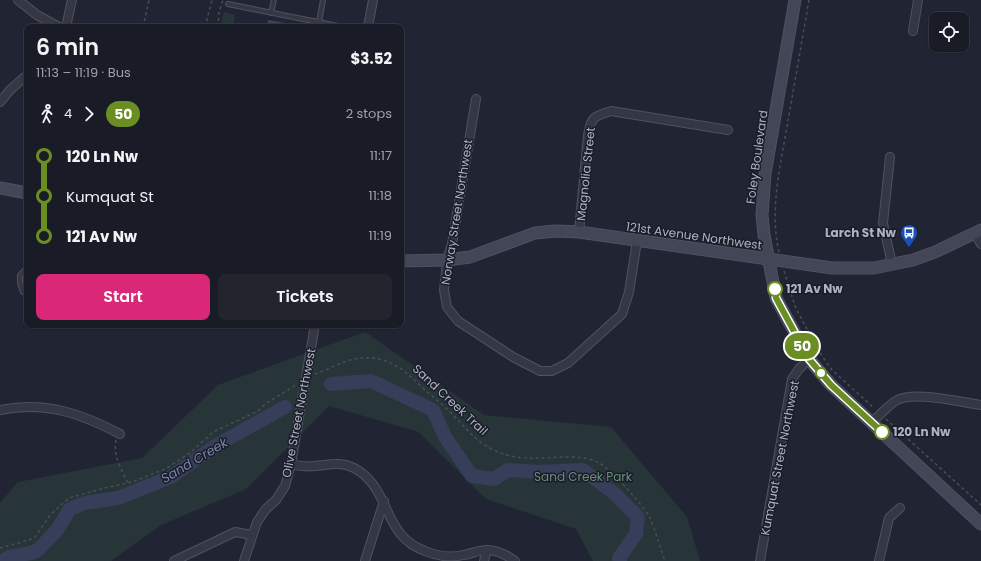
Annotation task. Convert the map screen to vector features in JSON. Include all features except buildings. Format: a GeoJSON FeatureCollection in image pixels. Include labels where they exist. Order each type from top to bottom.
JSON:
{"type":"FeatureCollection","features":[{"type":"Feature","properties":{"kind":"street"},"geometry":{"type":"LineString","coordinates":[[18,0],[38,15],[54,24]]}},
{"type":"Feature","properties":{"kind":"street"},"geometry":{"type":"LineString","coordinates":[[67,24],[72,0]]}},
{"type":"Feature","properties":{"kind":"street"},"geometry":{"type":"LineString","coordinates":[[369,24],[373,0]]}},
{"type":"Feature","properties":{"kind":"street","name":"Foley Boulevard"},"geometry":{"type":"LineString","coordinates":[[795,0],[765,174],[762,215],[768,259],[776,298],[809,359],[831,385],[981,524]]}},
{"type":"Feature","properties":{"kind":"street"},"geometry":{"type":"LineString","coordinates":[[913,31],[918,0]]}},
{"type":"Feature","properties":{"kind":"street"},"geometry":{"type":"LineString","coordinates":[[0,102],[10,90],[24,78]]}},
{"type":"Feature","properties":{"kind":"street","name":"Norway Street Northwest"},"geometry":{"type":"LineString","coordinates":[[476,99],[452,244],[447,260],[444,290],[447,307],[458,320],[512,357],[540,371],[552,371],[568,363],[622,314],[629,292],[637,240]]}},
{"type":"Feature","properties":{"kind":"street","name":"Magnolia Street"},"geometry":{"type":"LineString","coordinates":[[579,232],[588,135],[590,123],[596,115],[611,111],[728,130]]}},
{"type":"Feature","properties":{"kind":"street"},"geometry":{"type":"LineString","coordinates":[[890,157],[883,222],[892,264]]}},
{"type":"Feature","properties":{"kind":"street"},"geometry":{"type":"LineString","coordinates":[[0,188],[24,193]]}},
{"type":"Feature","properties":{"kind":"street","name":"121st Avenue Northwest"},"geometry":{"type":"LineString","coordinates":[[404,261],[447,260],[470,256],[535,233],[556,231],[579,232],[832,268],[874,268],[913,260],[935,252],[978,232]]}},
{"type":"Feature","properties":{"kind":"street"},"geometry":{"type":"LineString","coordinates":[[978,232],[981,244]]}},
{"type":"Feature","properties":{"kind":"street","name":"Olive Street Northwest"},"geometry":{"type":"LineString","coordinates":[[244,561],[257,522],[276,500],[285,486],[291,464],[314,328]]}},
{"type":"Feature","properties":{"kind":"street","name":"Kumquat Street Northwest"},"geometry":{"type":"LineString","coordinates":[[760,561],[792,379],[809,359]]}},
{"type":"Feature","properties":{"kind":"street"},"geometry":{"type":"LineString","coordinates":[[871,422],[897,400],[907,398],[926,397],[981,405]]}},
{"type":"Feature","properties":{"kind":"street"},"geometry":{"type":"LineString","coordinates":[[0,410],[32,406],[58,409],[86,417],[120,434]]}},
{"type":"Feature","properties":{"kind":"street"},"geometry":{"type":"LineString","coordinates":[[291,464],[307,466],[336,464],[352,467],[368,477],[384,500],[390,519],[399,533],[410,544],[423,550],[436,555],[455,556],[487,550],[505,555],[515,561]]}},
{"type":"Feature","properties":{"kind":"street"},"geometry":{"type":"LineString","coordinates":[[365,561],[384,500]]}},
{"type":"Feature","properties":{"kind":"street"},"geometry":{"type":"LineString","coordinates":[[879,561],[889,518],[900,508]]}},
{"type":"Feature","properties":{"kind":"street"},"geometry":{"type":"LineString","coordinates":[[174,561],[235,532],[252,535]]}},
{"type":"Feature","properties":{"kind":"street"},"geometry":{"type":"LineString","coordinates":[[484,561],[487,550]]}},
{"type":"Feature","properties":{"kind":"lane"},"geometry":{"type":"LineString","coordinates":[[271,13],[274,0]]}},
{"type":"Feature","properties":{"kind":"lane"},"geometry":{"type":"LineString","coordinates":[[319,22],[323,0]]}},
{"type":"Feature","properties":{"kind":"lane"},"geometry":{"type":"LineString","coordinates":[[228,4],[329,24]]}},
{"type":"Feature","properties":{"kind":"lane"},"geometry":{"type":"LineString","coordinates":[[24,271],[20,275],[20,283],[24,292]]}},
{"type":"Feature","properties":{"kind":"path"},"geometry":{"type":"LineString","coordinates":[[144,24],[149,0]]}},
{"type":"Feature","properties":{"kind":"path"},"geometry":{"type":"LineString","coordinates":[[206,24],[212,0]]}},
{"type":"Feature","properties":{"kind":"path"},"geometry":{"type":"LineString","coordinates":[[218,24],[222,0]]}},
{"type":"Feature","properties":{"kind":"path"},"geometry":{"type":"LineString","coordinates":[[779,250],[776,209],[780,167],[809,0]]}},
{"type":"Feature","properties":{"kind":"path"},"geometry":{"type":"LineString","coordinates":[[784,274],[796,309],[822,356],[832,370],[875,409]]}},
{"type":"Feature","properties":{"kind":"path","name":"Sand Creek Trail"},"geometry":{"type":"LineString","coordinates":[[314,375],[353,359],[371,357],[389,361],[402,368],[454,416],[475,439],[496,451],[516,458],[585,458],[600,463],[627,489],[649,516],[665,561]]}},
{"type":"Feature","properties":{"kind":"path"},"geometry":{"type":"LineString","coordinates":[[0,548],[35,537],[51,514],[69,498],[108,486],[128,483],[155,474],[180,460],[213,432],[258,411],[265,404],[297,384]]}},
{"type":"Feature","properties":{"kind":"path"},"geometry":{"type":"LineString","coordinates":[[886,419],[981,505]]}},
{"type":"Feature","properties":{"kind":"path"},"geometry":{"type":"LineString","coordinates":[[120,434],[116,441],[115,452],[117,461],[128,483]]}},
{"type":"Feature","properties":{"kind":"green space"},"geometry":{"type":"Polygon","coordinates":[[[225,12],[235,15],[234,24],[221,24],[223,14],[225,12]]]}},
{"type":"Feature","properties":{"kind":"green space","name":"Sand Creek Park"},"geometry":{"type":"Polygon","coordinates":[[[365,332],[484,415],[611,427],[687,517],[700,561],[593,561],[576,529],[486,499],[419,432],[329,406],[246,489],[161,525],[111,561],[0,561],[0,503],[18,482],[142,458],[218,385],[365,332]]]}},
{"type":"Feature","properties":{"kind":"waterway","name":"Sand Creek"},"geometry":{"type":"LineString","coordinates":[[331,384],[371,381],[433,410],[445,437],[472,476],[494,479],[508,470],[539,472],[583,470],[615,494],[638,517],[636,534],[619,558],[620,561]]}},
{"type":"Feature","properties":{"kind":"waterway","name":"Sand Creek"},"geometry":{"type":"LineString","coordinates":[[3,561],[9,557],[31,553],[38,550],[57,530],[70,509],[85,503],[118,498],[171,477],[215,446],[285,407]]}},
{"type":"Feature","properties":{"kind":"bus line","name":"50"},"geometry":{"type":"LineString","coordinates":[[775,289],[776,298],[794,334],[809,359],[831,385],[882,432]]}},
{"type":"Feature","properties":{"kind":"place","name":"Larch St Nw"},"geometry":{"type":"Point","coordinates":[909,248]}},
{"type":"Feature","properties":{"kind":"place","name":"121 Av Nw"},"geometry":{"type":"Point","coordinates":[775,289]}},
{"type":"Feature","properties":{"kind":"place","name":"120 Ln Nw"},"geometry":{"type":"Point","coordinates":[882,432]}}]}
